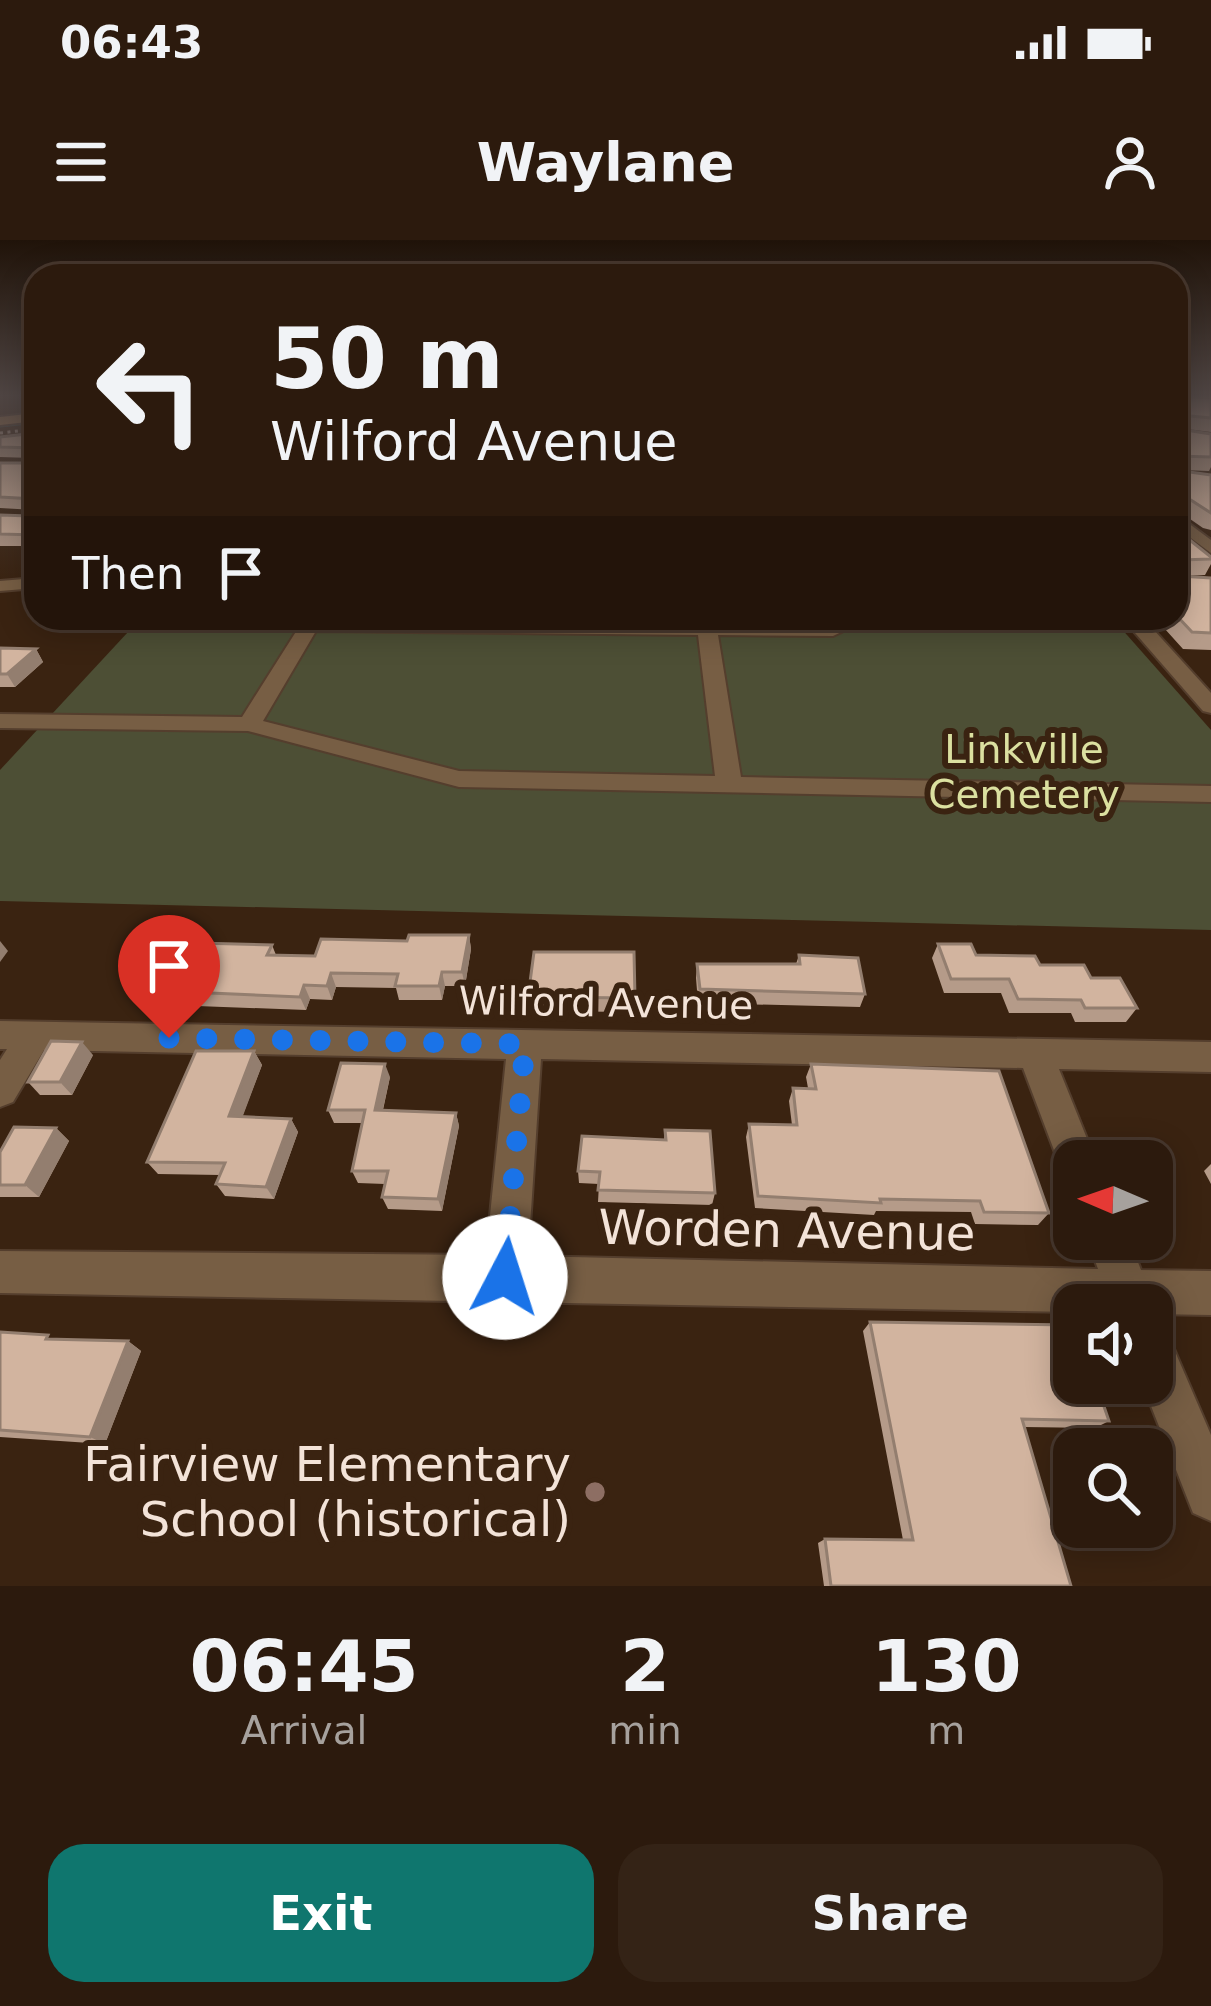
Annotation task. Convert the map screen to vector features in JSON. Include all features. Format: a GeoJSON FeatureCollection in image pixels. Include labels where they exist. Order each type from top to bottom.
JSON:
{"type":"FeatureCollection","features":[{"type":"Feature","properties":{"kind":"street"},"geometry":{"type":"LineString","coordinates":[[249,724],[307,630]]}},
{"type":"Feature","properties":{"kind":"street"},"geometry":{"type":"LineString","coordinates":[[707,630],[729,784]]}},
{"type":"Feature","properties":{"kind":"street"},"geometry":{"type":"LineString","coordinates":[[1143,630],[1211,706]]}},
{"type":"Feature","properties":{"kind":"street"},"geometry":{"type":"LineString","coordinates":[[1174,665],[1211,667]]}},
{"type":"Feature","properties":{"kind":"street"},"geometry":{"type":"LineString","coordinates":[[0,721],[249,724],[459,779],[1211,794]]}},
{"type":"Feature","properties":{"kind":"street"},"geometry":{"type":"LineString","coordinates":[[0,1091],[17,1035]]}},
{"type":"Feature","properties":{"kind":"street","name":"Wilford Avenue"},"geometry":{"type":"LineString","coordinates":[[17,1035],[1211,1058]]}},
{"type":"Feature","properties":{"kind":"street"},"geometry":{"type":"LineString","coordinates":[[505,1277],[525,1044]]}},
{"type":"Feature","properties":{"kind":"street"},"geometry":{"type":"LineString","coordinates":[[1035,1053],[1069,1140]]}},
{"type":"Feature","properties":{"kind":"street","name":"Worden Avenue"},"geometry":{"type":"LineString","coordinates":[[0,1272],[505,1277],[1053,1295]]}},
{"type":"Feature","properties":{"kind":"street","name":"Worden Avenue"},"geometry":{"type":"LineString","coordinates":[[1173,1296],[1211,1294]]}},
{"type":"Feature","properties":{"kind":"street"},"geometry":{"type":"LineString","coordinates":[[1173,1403],[1211,1496]]}},
{"type":"Feature","properties":{"kind":"green space","name":"Linkville Cemetery"},"geometry":{"type":"Polygon","coordinates":[[[130,630],[1123,630],[1211,730],[1211,930],[0,901],[0,770],[130,630]]]}},
{"type":"Feature","properties":{"kind":"building"},"geometry":{"type":"Polygon","coordinates":[[[0,463],[24,463],[24,498],[0,497],[0,463]]]}},
{"type":"Feature","properties":{"kind":"building"},"geometry":{"type":"Polygon","coordinates":[[[1188,472],[1211,475],[1211,513],[1188,498],[1188,472]]]}},
{"type":"Feature","properties":{"kind":"building"},"geometry":{"type":"Polygon","coordinates":[[[0,515],[24,516],[24,535],[0,534],[0,515]]]}},
{"type":"Feature","properties":{"kind":"building"},"geometry":{"type":"Polygon","coordinates":[[[1188,539],[1211,557],[1188,560],[1188,539]]]}},
{"type":"Feature","properties":{"kind":"building"},"geometry":{"type":"Polygon","coordinates":[[[1188,576],[1211,578],[1211,633],[1188,628],[1188,576]]]}},
{"type":"Feature","properties":{"kind":"building"},"geometry":{"type":"Polygon","coordinates":[[[0,648],[36,649],[7,674],[0,674],[0,648]]]}},
{"type":"Feature","properties":{"kind":"building"},"geometry":{"type":"Polygon","coordinates":[[[409,935],[469,935],[462,972],[442,972],[439,986],[395,986],[398,974],[331,973],[327,986],[304,985],[300,997],[188,992],[193,983],[134,980],[156,942],[272,945],[267,955],[315,956],[321,939],[407,941],[409,935]]]}},
{"type":"Feature","properties":{"kind":"building"},"geometry":{"type":"Polygon","coordinates":[[[938,944],[971,944],[976,955],[1035,956],[1040,965],[1084,965],[1091,978],[1120,978],[1137,1008],[1085,1008],[1081,1000],[1018,999],[1009,979],[951,979],[938,944]]]}},
{"type":"Feature","properties":{"kind":"building"},"geometry":{"type":"Polygon","coordinates":[[[534,952],[634,952],[635,998],[528,997],[534,952]]]}},
{"type":"Feature","properties":{"kind":"building"},"geometry":{"type":"Polygon","coordinates":[[[799,955],[858,958],[865,994],[700,989],[697,964],[800,964],[799,955]]]}},
{"type":"Feature","properties":{"kind":"building"},"geometry":{"type":"Polygon","coordinates":[[[51,1041],[82,1042],[60,1082],[28,1082],[51,1041]]]}},
{"type":"Feature","properties":{"kind":"building"},"geometry":{"type":"Polygon","coordinates":[[[196,1051],[254,1051],[229,1116],[291,1119],[266,1187],[216,1184],[225,1163],[147,1162],[196,1051]]]}},
{"type":"Feature","properties":{"kind":"building"},"geometry":{"type":"Polygon","coordinates":[[[341,1063],[385,1064],[375,1110],[456,1113],[438,1199],[382,1197],[388,1171],[352,1171],[365,1110],[328,1110],[341,1063]]]}},
{"type":"Feature","properties":{"kind":"building"},"geometry":{"type":"Polygon","coordinates":[[[811,1064],[999,1071],[1049,1213],[984,1212],[980,1201],[880,1199],[881,1203],[758,1196],[749,1124],[797,1125],[793,1088],[816,1089],[811,1064]]]}},
{"type":"Feature","properties":{"kind":"building"},"geometry":{"type":"Polygon","coordinates":[[[14,1127],[56,1128],[25,1185],[0,1185],[0,1152],[14,1127]]]}},
{"type":"Feature","properties":{"kind":"building"},"geometry":{"type":"Polygon","coordinates":[[[665,1130],[710,1131],[715,1193],[598,1190],[600,1172],[578,1171],[582,1136],[666,1140],[665,1130]]]}},
{"type":"Feature","properties":{"kind":"building"},"geometry":{"type":"Polygon","coordinates":[[[870,1322],[1053,1325],[1053,1404],[1103,1404],[1109,1421],[1022,1419],[1053,1525],[1053,1548],[1060,1548],[1071,1586],[831,1586],[825,1539],[913,1540],[870,1322]]]}},
{"type":"Feature","properties":{"kind":"building"},"geometry":{"type":"Polygon","coordinates":[[[0,1332],[48,1335],[46,1339],[128,1341],[90,1437],[0,1430],[0,1332]]]}},
{"type":"Feature","properties":{"kind":"place","name":"Fairview Elementary School (historical)"},"geometry":{"type":"Point","coordinates":[595,1492]}},
{"type":"Feature","properties":{"kind":"route"},"geometry":{"type":"LineString","coordinates":[[169,1038],[525,1044],[505,1277]]}}]}
